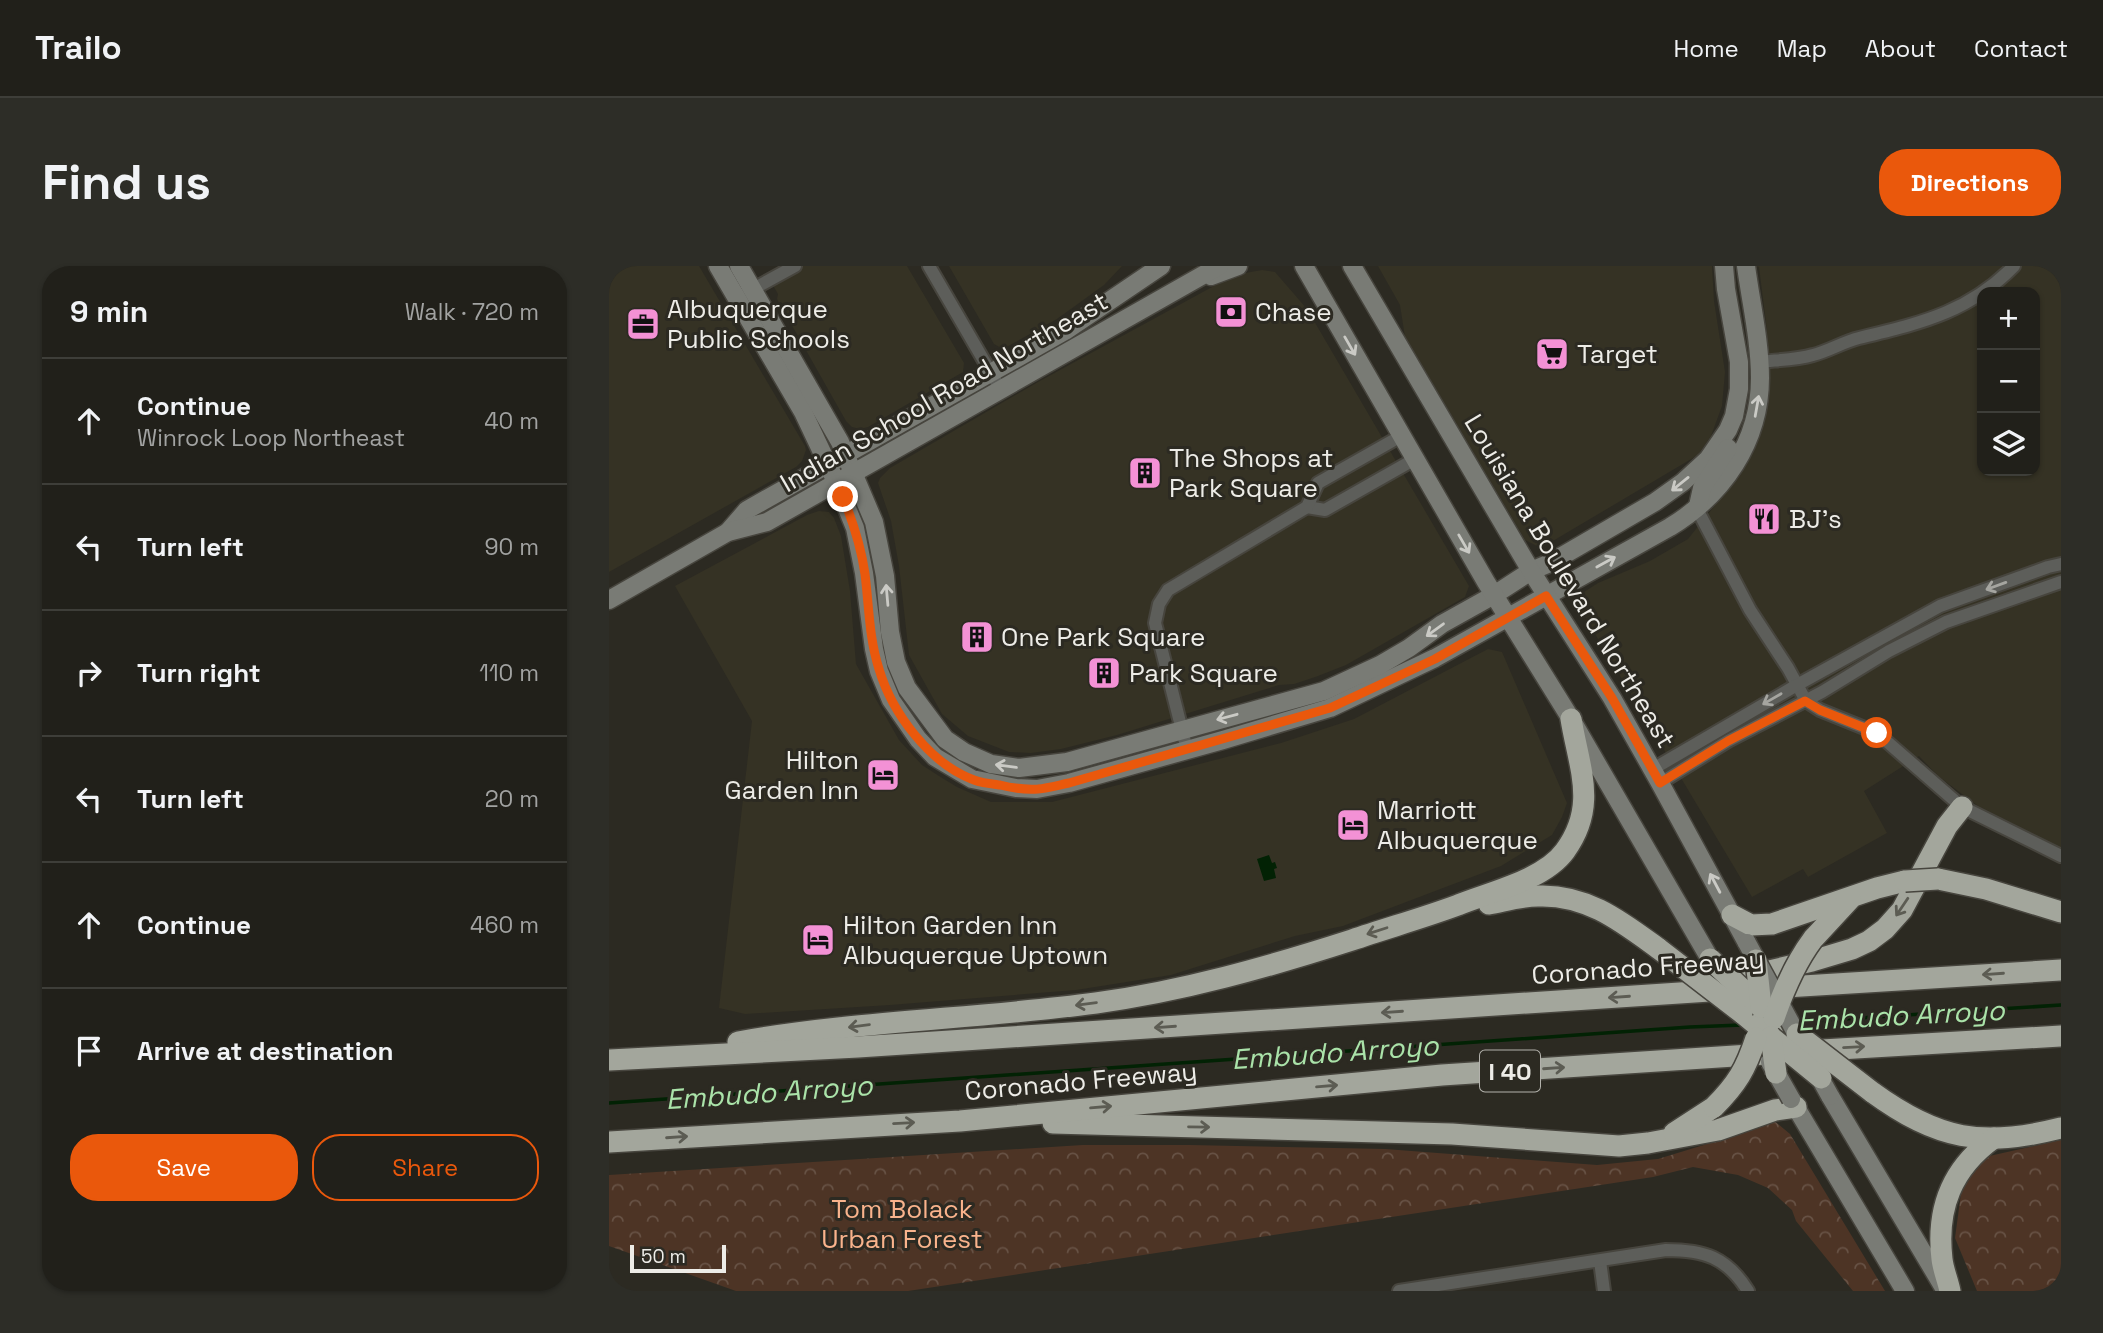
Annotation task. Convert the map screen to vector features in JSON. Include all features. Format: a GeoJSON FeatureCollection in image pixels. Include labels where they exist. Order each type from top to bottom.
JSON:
{"type":"FeatureCollection","features":[{"type":"Feature","properties":{"kind":"highway"},"geometry":{"type":"LineString","coordinates":[[654,1057],[769,1037],[904,1021],[1051,1008],[1162,993],[1247,972],[1442,910],[1524,880],[1546,869],[1564,853],[1582,820],[1585,804],[1583,776],[1571,719]]}},
{"type":"Feature","properties":{"kind":"highway"},"geometry":{"type":"LineString","coordinates":[[1671,994],[1812,961],[1869,941],[1885,929],[1902,910],[1947,826],[1962,807]]}},
{"type":"Feature","properties":{"kind":"highway"},"geometry":{"type":"LineString","coordinates":[[1732,915],[1751,925],[1772,925],[1877,888],[1905,881],[1938,879],[2061,912]]}},
{"type":"Feature","properties":{"kind":"highway"},"geometry":{"type":"LineString","coordinates":[[1442,910],[1539,896],[1582,901],[1621,921],[1763,1020],[1797,1034],[1901,1112],[1935,1129],[1955,1135],[2011,1139],[2061,1128]]}},
{"type":"Feature","properties":{"kind":"highway"},"geometry":{"type":"LineString","coordinates":[[1664,1139],[1714,1107],[1733,1089],[1742,1075],[1763,1020],[1794,967],[1813,939],[1852,897]]}},
{"type":"Feature","properties":{"kind":"highway"},"geometry":{"type":"LineString","coordinates":[[1752,952],[1763,1020],[1776,1073]]}},
{"type":"Feature","properties":{"kind":"highway"},"geometry":{"type":"LineString","coordinates":[[1707,953],[1763,1020],[1825,1087]]}},
{"type":"Feature","properties":{"kind":"highway","name":"Coronado Freeway"},"geometry":{"type":"LineString","coordinates":[[609,1060],[858,1047],[2061,970]]}},
{"type":"Feature","properties":{"kind":"highway","name":"Coronado Freeway"},"geometry":{"type":"LineString","coordinates":[[609,1142],[960,1121],[1442,1075],[2061,1036]]}},
{"type":"Feature","properties":{"kind":"highway"},"geometry":{"type":"LineString","coordinates":[[960,1121],[1427,1133],[1601,1146],[1648,1143],[1718,1130],[1793,1103]]}},
{"type":"Feature","properties":{"kind":"highway"},"geometry":{"type":"LineString","coordinates":[[1948,1291],[1942,1260],[1941,1233],[1949,1190],[1970,1157],[1994,1138]]}},
{"type":"Feature","properties":{"kind":"street"},"geometry":{"type":"LineString","coordinates":[[718,266],[803,412],[855,528],[861,550],[871,635],[879,671],[891,699],[918,739],[935,757],[972,779],[1016,788],[1037,789],[1069,783],[1330,708],[1435,659],[1670,527],[1697,509],[1731,472],[1747,443],[1758,404],[1759,362],[1746,266]]}},
{"type":"Feature","properties":{"kind":"street"},"geometry":{"type":"LineString","coordinates":[[740,266],[819,402],[874,522],[880,545],[896,663],[907,688],[945,738],[964,752],[991,764],[1019,768],[1067,762],[1324,691],[1367,672],[1531,571],[1550,563],[1655,502],[1708,459],[1728,430],[1734,416],[1739,388],[1739,362],[1724,266]]}},
{"type":"Feature","properties":{"kind":"street"},"geometry":{"type":"LineString","coordinates":[[737,299],[795,266]]}},
{"type":"Feature","properties":{"kind":"street"},"geometry":{"type":"LineString","coordinates":[[929,266],[1001,390]]}},
{"type":"Feature","properties":{"kind":"street","name":"Indian School Road Northeast"},"geometry":{"type":"LineString","coordinates":[[727,532],[747,510],[1065,331],[1161,266]]}},
{"type":"Feature","properties":{"kind":"street","name":"Indian School Road Northeast"},"geometry":{"type":"LineString","coordinates":[[609,600],[727,532],[767,522],[837,484],[1219,266]]}},
{"type":"Feature","properties":{"kind":"street"},"geometry":{"type":"LineString","coordinates":[[1163,298],[1238,266]]}},
{"type":"Feature","properties":{"kind":"street"},"geometry":{"type":"LineString","coordinates":[[1287,266],[1300,277],[1308,273],[1494,595],[1571,719],[1707,953]]}},
{"type":"Feature","properties":{"kind":"street","name":"Louisiana Boulevard Northeast"},"geometry":{"type":"LineString","coordinates":[[1352,266],[1546,596],[1612,698],[1752,952]]}},
{"type":"Feature","properties":{"kind":"street"},"geometry":{"type":"LineString","coordinates":[[1759,362],[1812,355],[1849,341],[1922,323],[1975,297],[2014,266]]}},
{"type":"Feature","properties":{"kind":"street"},"geometry":{"type":"LineString","coordinates":[[1739,388],[1743,404],[1736,435],[1702,488],[1697,509],[1750,610],[1805,701],[1820,710],[1877,733],[1962,807],[2061,856]]}},
{"type":"Feature","properties":{"kind":"street"},"geometry":{"type":"LineString","coordinates":[[1187,750],[1155,623],[1159,604],[1168,590],[1307,507],[1318,483],[1401,436]]}},
{"type":"Feature","properties":{"kind":"street"},"geometry":{"type":"LineString","coordinates":[[1307,507],[1325,510],[1415,459]]}},
{"type":"Feature","properties":{"kind":"street"},"geometry":{"type":"LineString","coordinates":[[1656,776],[1797,685],[1940,606],[2061,564]]}},
{"type":"Feature","properties":{"kind":"street"},"geometry":{"type":"LineString","coordinates":[[1656,776],[1805,701],[1946,622],[2061,582]]}},
{"type":"Feature","properties":{"kind":"street"},"geometry":{"type":"LineString","coordinates":[[1797,1034],[1825,1087],[1948,1291]]}},
{"type":"Feature","properties":{"kind":"street"},"geometry":{"type":"LineString","coordinates":[[1776,1073],[1905,1291]]}},
{"type":"Feature","properties":{"kind":"street"},"geometry":{"type":"LineString","coordinates":[[1399,1291],[1450,1287],[1666,1250],[1686,1250],[1717,1259],[1730,1267],[1748,1291]]}},
{"type":"Feature","properties":{"kind":"street"},"geometry":{"type":"LineString","coordinates":[[1600,1261],[1604,1291]]}},
{"type":"Feature","properties":{"kind":"shaded area"},"geometry":{"type":"Polygon","coordinates":[[[609,266],[699,266],[806,450],[802,461],[796,467],[609,572],[609,266]]]}},
{"type":"Feature","properties":{"kind":"shaded area"},"geometry":{"type":"Polygon","coordinates":[[[800,266],[907,266],[964,363],[963,372],[868,427],[852,427],[846,421],[777,299],[778,294],[771,282],[800,266]]]}},
{"type":"Feature","properties":{"kind":"shaded area"},"geometry":{"type":"Polygon","coordinates":[[[949,266],[1122,266],[1104,285],[1057,319],[1003,349],[994,344],[949,266]]]}},
{"type":"Feature","properties":{"kind":"shaded area"},"geometry":{"type":"Polygon","coordinates":[[[1378,266],[1712,266],[1714,301],[1725,372],[1722,406],[1711,436],[1698,455],[1541,548],[1525,540],[1405,337],[1400,305],[1378,266]]]}},
{"type":"Feature","properties":{"kind":"shaded area"},"geometry":{"type":"Polygon","coordinates":[[[1753,266],[2061,266],[2061,848],[1978,806],[1938,776],[1919,756],[1864,791],[1887,833],[1808,877],[1803,869],[1752,897],[1579,607],[1579,598],[1598,583],[1650,561],[1688,539],[1732,484],[1750,453],[1757,432],[1767,331],[1759,267],[1753,266]]]}},
{"type":"Feature","properties":{"kind":"shaded area"},"geometry":{"type":"Polygon","coordinates":[[[1262,270],[1275,272],[1307,309],[1469,586],[1465,597],[1346,665],[1294,684],[1279,685],[1117,735],[1061,749],[1031,753],[1009,752],[968,736],[942,714],[909,655],[899,566],[891,521],[878,483],[880,478],[890,468],[1038,382],[1234,275],[1262,270]]]}},
{"type":"Feature","properties":{"kind":"shaded area"},"geometry":{"type":"Polygon","coordinates":[[[819,511],[829,512],[841,536],[850,591],[856,664],[899,740],[922,765],[957,787],[991,802],[1052,802],[1281,743],[1354,719],[1488,649],[1502,652],[1567,803],[1562,817],[1552,835],[1501,866],[1343,926],[1295,936],[1171,975],[1076,990],[890,1005],[745,1014],[719,1008],[752,721],[675,586],[819,511]]]}},
{"type":"Feature","properties":{"kind":"shaded area"},"geometry":{"type":"Polygon","coordinates":[[[1269,855],[1277,868],[1274,869],[1276,878],[1264,881],[1257,859],[1269,855]]]}},
{"type":"Feature","properties":{"kind":"green space","name":"Tom Bolack Urban Forest"},"geometry":{"type":"Polygon","coordinates":[[[1772,1119],[1790,1134],[1885,1291],[1853,1291],[1796,1221],[1792,1210],[1768,1188],[1738,1175],[1693,1167],[1653,1177],[908,1291],[736,1291],[609,1246],[609,1175],[1083,1145],[1385,1149],[1597,1165],[1658,1159],[1772,1119]]]}},
{"type":"Feature","properties":{"kind":"green space"},"geometry":{"type":"Polygon","coordinates":[[[2061,1140],[2061,1291],[1977,1291],[1955,1238],[1962,1186],[1985,1157],[2061,1140]]]}},
{"type":"Feature","properties":{"kind":"waterway","name":"Embudo Arroyo"},"geometry":{"type":"LineString","coordinates":[[1798,1022],[2061,1005]]}},
{"type":"Feature","properties":{"kind":"waterway","name":"Embudo Arroyo"},"geometry":{"type":"LineString","coordinates":[[609,1103],[1742,1025]]}},
{"type":"Feature","properties":{"kind":"place","name":"Chase"},"geometry":{"type":"Point","coordinates":[1231,312]}},
{"type":"Feature","properties":{"kind":"place","name":"Albuquerque Public Schools"},"geometry":{"type":"Point","coordinates":[643,324]}},
{"type":"Feature","properties":{"kind":"place","name":"Target"},"geometry":{"type":"Point","coordinates":[1552,354]}},
{"type":"Feature","properties":{"kind":"place","name":"The Shops at Park Square"},"geometry":{"type":"Point","coordinates":[1145,473]}},
{"type":"Feature","properties":{"kind":"place","name":"BJ's"},"geometry":{"type":"Point","coordinates":[1764,519]}},
{"type":"Feature","properties":{"kind":"place","name":"One Park Square"},"geometry":{"type":"Point","coordinates":[977,637]}},
{"type":"Feature","properties":{"kind":"place","name":"Park Square"},"geometry":{"type":"Point","coordinates":[1104,673]}},
{"type":"Feature","properties":{"kind":"place","name":"Hilton Garden Inn"},"geometry":{"type":"Point","coordinates":[883,775]}},
{"type":"Feature","properties":{"kind":"place","name":"Marriott Albuquerque"},"geometry":{"type":"Point","coordinates":[1353,825]}},
{"type":"Feature","properties":{"kind":"place","name":"Hilton Garden Inn Albuquerque Uptown"},"geometry":{"type":"Point","coordinates":[818,940]}},
{"type":"Feature","properties":{"kind":"route"},"geometry":{"type":"LineString","coordinates":[[843,497],[861,550],[874,649],[879,671],[891,699],[918,739],[935,757],[972,779],[986,783],[1037,789],[1069,783],[1330,708],[1435,659],[1546,596],[1612,698],[1660,783],[1728,741],[1805,701],[1820,710],[1877,733]]}}]}
